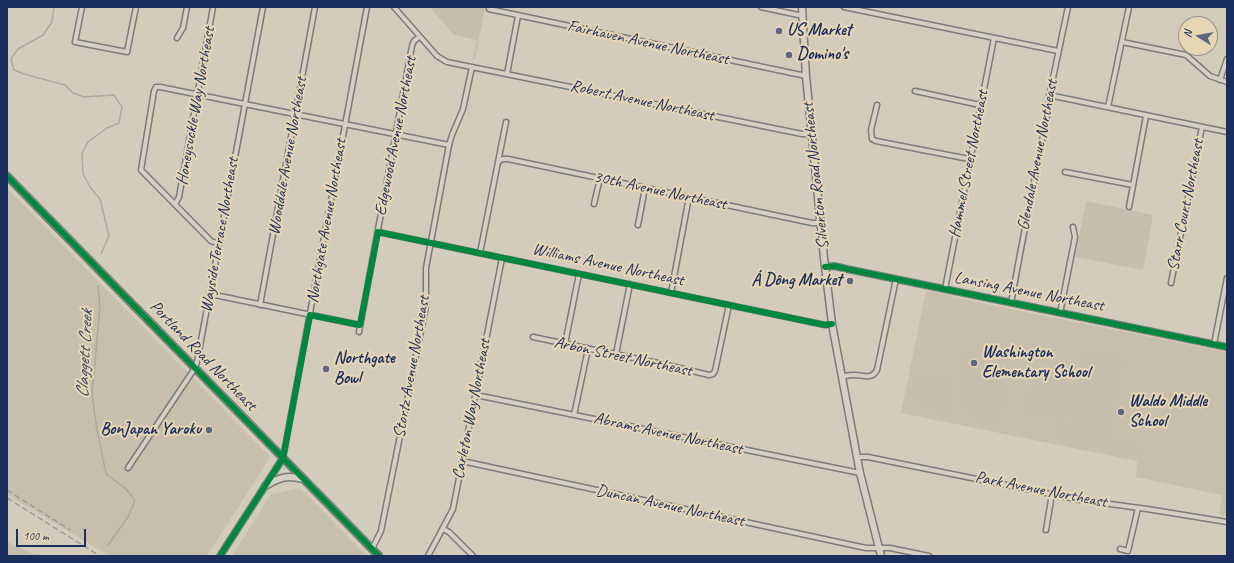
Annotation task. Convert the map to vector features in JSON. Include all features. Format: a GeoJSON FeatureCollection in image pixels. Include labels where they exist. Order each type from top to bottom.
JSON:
{"type":"FeatureCollection","features":[{"type":"Feature","properties":{"kind":"main road","name":"Silverton Road Northeast"},"geometry":{"type":"LineString","coordinates":[[802,7],[806,76],[832,324],[860,474],[881,556]]}},
{"type":"Feature","properties":{"kind":"main road","name":"Portland Road Northeast"},"geometry":{"type":"LineString","coordinates":[[7,176],[380,556]]}},
{"type":"Feature","properties":{"kind":"main road"},"geometry":{"type":"LineString","coordinates":[[265,486],[285,476],[305,480]]}},
{"type":"Feature","properties":{"kind":"street"},"geometry":{"type":"LineString","coordinates":[[82,7],[75,42],[127,52],[136,7]]}},
{"type":"Feature","properties":{"kind":"street"},"geometry":{"type":"LineString","coordinates":[[177,38],[183,28],[186,7]]}},
{"type":"Feature","properties":{"kind":"street","name":"Honeysuckle Way Northeast"},"geometry":{"type":"LineString","coordinates":[[175,204],[179,197],[214,7]]}},
{"type":"Feature","properties":{"kind":"street","name":"Wayside Terrace Northeast"},"geometry":{"type":"LineString","coordinates":[[128,468],[195,368],[197,362],[262,7]]}},
{"type":"Feature","properties":{"kind":"street","name":"Wooddale Avenue Northeast"},"geometry":{"type":"LineString","coordinates":[[260,304],[315,7]]}},
{"type":"Feature","properties":{"kind":"street","name":"Northgate Avenue Northeast"},"geometry":{"type":"LineString","coordinates":[[283,458],[367,7]]}},
{"type":"Feature","properties":{"kind":"street","name":"Robert Avenue Northeast"},"geometry":{"type":"LineString","coordinates":[[394,7],[419,37],[442,59],[472,67],[802,134],[812,134]]}},
{"type":"Feature","properties":{"kind":"street"},"geometry":{"type":"LineString","coordinates":[[761,7],[803,16]]}},
{"type":"Feature","properties":{"kind":"street"},"geometry":{"type":"LineString","coordinates":[[844,7],[1058,51]]}},
{"type":"Feature","properties":{"kind":"street","name":"Glendale Avenue Northeast"},"geometry":{"type":"LineString","coordinates":[[1012,303],[1049,105],[1049,95],[1068,7]]}},
{"type":"Feature","properties":{"kind":"street"},"geometry":{"type":"LineString","coordinates":[[1108,107],[1129,7]]}},
{"type":"Feature","properties":{"kind":"street","name":"Fairhaven Avenue Northeast"},"geometry":{"type":"LineString","coordinates":[[489,9],[806,76]]}},
{"type":"Feature","properties":{"kind":"street"},"geometry":{"type":"LineString","coordinates":[[507,74],[518,16]]}},
{"type":"Feature","properties":{"kind":"street","name":"Edgewood Avenue Northeast"},"geometry":{"type":"LineString","coordinates":[[359,332],[413,43],[419,37]]}},
{"type":"Feature","properties":{"kind":"street","name":"Hammel Street Northeast"},"geometry":{"type":"LineString","coordinates":[[944,289],[994,38]]}},
{"type":"Feature","properties":{"kind":"street"},"geometry":{"type":"LineString","coordinates":[[1122,42],[1186,55],[1204,72],[1227,82]]}},
{"type":"Feature","properties":{"kind":"street"},"geometry":{"type":"LineString","coordinates":[[1220,80],[1227,59]]}},
{"type":"Feature","properties":{"kind":"street","name":"Stortz Avenue Northeast"},"geometry":{"type":"LineString","coordinates":[[372,549],[381,531],[426,306],[427,296],[425,273],[449,145],[463,109],[472,67]]}},
{"type":"Feature","properties":{"kind":"street"},"geometry":{"type":"LineString","coordinates":[[219,244],[211,241],[141,170],[154,91],[156,87],[198,94],[449,145]]}},
{"type":"Feature","properties":{"kind":"street"},"geometry":{"type":"LineString","coordinates":[[914,92],[980,105]]}},
{"type":"Feature","properties":{"kind":"street"},"geometry":{"type":"LineString","coordinates":[[1049,95],[1227,132]]}},
{"type":"Feature","properties":{"kind":"street"},"geometry":{"type":"LineString","coordinates":[[877,105],[871,130],[872,139],[969,159]]}},
{"type":"Feature","properties":{"kind":"street"},"geometry":{"type":"LineString","coordinates":[[1129,207],[1146,116]]}},
{"type":"Feature","properties":{"kind":"street"},"geometry":{"type":"LineString","coordinates":[[480,253],[500,161],[506,122]]}},
{"type":"Feature","properties":{"kind":"street","name":"Starr Court Northeast"},"geometry":{"type":"LineString","coordinates":[[1171,283],[1202,127]]}},
{"type":"Feature","properties":{"kind":"street","name":"30th Avenue Northeast"},"geometry":{"type":"LineString","coordinates":[[500,161],[503,159],[508,159],[813,223],[821,223]]}},
{"type":"Feature","properties":{"kind":"street"},"geometry":{"type":"LineString","coordinates":[[1065,172],[1133,185]]}},
{"type":"Feature","properties":{"kind":"street"},"geometry":{"type":"LineString","coordinates":[[594,204],[600,178]]}},
{"type":"Feature","properties":{"kind":"street"},"geometry":{"type":"LineString","coordinates":[[638,225],[645,188]]}},
{"type":"Feature","properties":{"kind":"street"},"geometry":{"type":"LineString","coordinates":[[670,293],[689,197]]}},
{"type":"Feature","properties":{"kind":"street"},"geometry":{"type":"LineString","coordinates":[[1060,313],[1075,236],[1073,227]]}},
{"type":"Feature","properties":{"kind":"street","name":"Williams Avenue Northeast"},"geometry":{"type":"LineString","coordinates":[[378,232],[825,325],[832,324]]}},
{"type":"Feature","properties":{"kind":"street","name":"Carleton Way Northeast"},"geometry":{"type":"LineString","coordinates":[[428,556],[444,529],[453,509],[502,258]]}},
{"type":"Feature","properties":{"kind":"street","name":"Lansing Avenue Northeast"},"geometry":{"type":"LineString","coordinates":[[825,267],[834,266],[1227,347]]}},
{"type":"Feature","properties":{"kind":"street"},"geometry":{"type":"LineString","coordinates":[[565,344],[580,274]]}},
{"type":"Feature","properties":{"kind":"street"},"geometry":{"type":"LineString","coordinates":[[1214,344],[1227,278]]}},
{"type":"Feature","properties":{"kind":"street"},"geometry":{"type":"LineString","coordinates":[[842,377],[852,375],[869,377],[877,370],[896,279]]}},
{"type":"Feature","properties":{"kind":"street"},"geometry":{"type":"LineString","coordinates":[[616,354],[630,284]]}},
{"type":"Feature","properties":{"kind":"street"},"geometry":{"type":"LineString","coordinates":[[210,294],[360,325]]}},
{"type":"Feature","properties":{"kind":"street","name":"Arbon Street Northeast"},"geometry":{"type":"LineString","coordinates":[[533,337],[708,375],[713,374],[715,371],[729,305]]}},
{"type":"Feature","properties":{"kind":"street"},"geometry":{"type":"LineString","coordinates":[[574,414],[588,348]]}},
{"type":"Feature","properties":{"kind":"street","name":"Abrams Avenue Northeast"},"geometry":{"type":"LineString","coordinates":[[476,395],[860,474]]}},
{"type":"Feature","properties":{"kind":"street","name":"Park Avenue Northeast"},"geometry":{"type":"LineString","coordinates":[[857,457],[868,457],[1080,500],[1227,522]]}},
{"type":"Feature","properties":{"kind":"street"},"geometry":{"type":"LineString","coordinates":[[220,556],[283,458]]}},
{"type":"Feature","properties":{"kind":"street","name":"Duncan Avenue Northeast"},"geometry":{"type":"LineString","coordinates":[[462,461],[866,548],[890,548],[929,556]]}},
{"type":"Feature","properties":{"kind":"street"},"geometry":{"type":"LineString","coordinates":[[1046,530],[1052,494]]}},
{"type":"Feature","properties":{"kind":"street"},"geometry":{"type":"LineString","coordinates":[[1120,549],[1128,551],[1138,508]]}},
{"type":"Feature","properties":{"kind":"street"},"geometry":{"type":"LineString","coordinates":[[444,529],[449,532],[473,556]]}},
{"type":"Feature","properties":{"kind":"shaded area"},"geometry":{"type":"Polygon","coordinates":[[[430,7],[485,7],[475,59],[473,59],[477,40],[454,35],[430,7]]]}},
{"type":"Feature","properties":{"kind":"shaded area"},"geometry":{"type":"Polygon","coordinates":[[[7,188],[270,457],[207,556],[109,556],[7,494],[7,188]]]}},
{"type":"Feature","properties":{"kind":"shaded area"},"geometry":{"type":"Polygon","coordinates":[[[1086,201],[1153,215],[1143,270],[1075,257],[1086,201]]]}},
{"type":"Feature","properties":{"kind":"shaded area","name":"Waldo Middle School"},"geometry":{"type":"Polygon","coordinates":[[[926,291],[1227,352],[1227,516],[1219,514],[1222,495],[1136,477],[1137,461],[901,413],[926,291]]]}},
{"type":"Feature","properties":{"kind":"shaded area"},"geometry":{"type":"Polygon","coordinates":[[[964,352],[977,354],[975,366],[972,369],[965,368],[962,365],[964,352]]]}},
{"type":"Feature","properties":{"kind":"shaded area"},"geometry":{"type":"Polygon","coordinates":[[[1086,354],[1121,361],[1106,436],[1071,429],[1086,354]]]}},
{"type":"Feature","properties":{"kind":"shaded area"},"geometry":{"type":"Polygon","coordinates":[[[965,370],[1002,378],[1004,382],[996,421],[978,414],[967,403],[963,389],[965,370]]]}},
{"type":"Feature","properties":{"kind":"shaded area"},"geometry":{"type":"Polygon","coordinates":[[[1048,376],[1066,383],[1068,400],[1063,417],[1028,409],[1034,385],[1048,376]]]}},
{"type":"Feature","properties":{"kind":"shaded area"},"geometry":{"type":"Polygon","coordinates":[[[914,378],[944,379],[946,408],[932,407],[922,402],[916,392],[914,378]]]}},
{"type":"Feature","properties":{"kind":"shaded area"},"geometry":{"type":"Polygon","coordinates":[[[1057,431],[1140,449],[1139,453],[1056,436],[1057,431]]]}},
{"type":"Feature","properties":{"kind":"shaded area"},"geometry":{"type":"Polygon","coordinates":[[[299,488],[367,556],[232,556],[271,494],[299,488]]]}},
{"type":"Feature","properties":{"kind":"shaded area"},"geometry":{"type":"Polygon","coordinates":[[[7,542],[33,554],[57,556],[7,556],[7,542]]]}},
{"type":"Feature","properties":{"kind":"waterway","name":"Claggett Creek"},"geometry":{"type":"LineString","coordinates":[[54,7],[52,22],[43,35],[18,49],[11,59],[14,70],[65,85],[73,93],[84,97],[114,95],[122,107],[119,123],[107,128],[88,142],[82,153],[83,174],[90,187],[100,199],[109,236],[101,254]]}},
{"type":"Feature","properties":{"kind":"waterway","name":"Claggett Creek"},"geometry":{"type":"LineString","coordinates":[[98,286],[100,306],[92,394],[96,424],[106,474],[125,488],[135,500],[128,517],[108,545]]}},
{"type":"Feature","properties":{"kind":"railway"},"geometry":{"type":"LineString","coordinates":[[7,490],[70,530]]}},
{"type":"Feature","properties":{"kind":"railway"},"geometry":{"type":"LineString","coordinates":[[7,498],[100,556]]}},
{"type":"Feature","properties":{"kind":"cycle path"},"geometry":{"type":"LineString","coordinates":[[7,176],[379,556]]}},
{"type":"Feature","properties":{"kind":"cycle path"},"geometry":{"type":"LineString","coordinates":[[220,556],[283,458],[310,315],[360,325],[378,232],[825,325],[832,324]]}},
{"type":"Feature","properties":{"kind":"cycle path"},"geometry":{"type":"LineString","coordinates":[[825,267],[834,266],[1227,347]]}},
{"type":"Feature","properties":{"kind":"place","name":"US Market"},"geometry":{"type":"Point","coordinates":[779,31]}},
{"type":"Feature","properties":{"kind":"place","name":"Domino's"},"geometry":{"type":"Point","coordinates":[789,55]}},
{"type":"Feature","properties":{"kind":"place","name":"Á Dông Market"},"geometry":{"type":"Point","coordinates":[850,281]}},
{"type":"Feature","properties":{"kind":"place","name":"Washington Elementary School"},"geometry":{"type":"Point","coordinates":[974,363]}},
{"type":"Feature","properties":{"kind":"place","name":"Northgate Bowl"},"geometry":{"type":"Point","coordinates":[326,369]}},
{"type":"Feature","properties":{"kind":"place","name":"Waldo Middle School"},"geometry":{"type":"Point","coordinates":[1121,412]}},
{"type":"Feature","properties":{"kind":"place","name":"BonJapan Yaroku"},"geometry":{"type":"Point","coordinates":[209,430]}}]}
